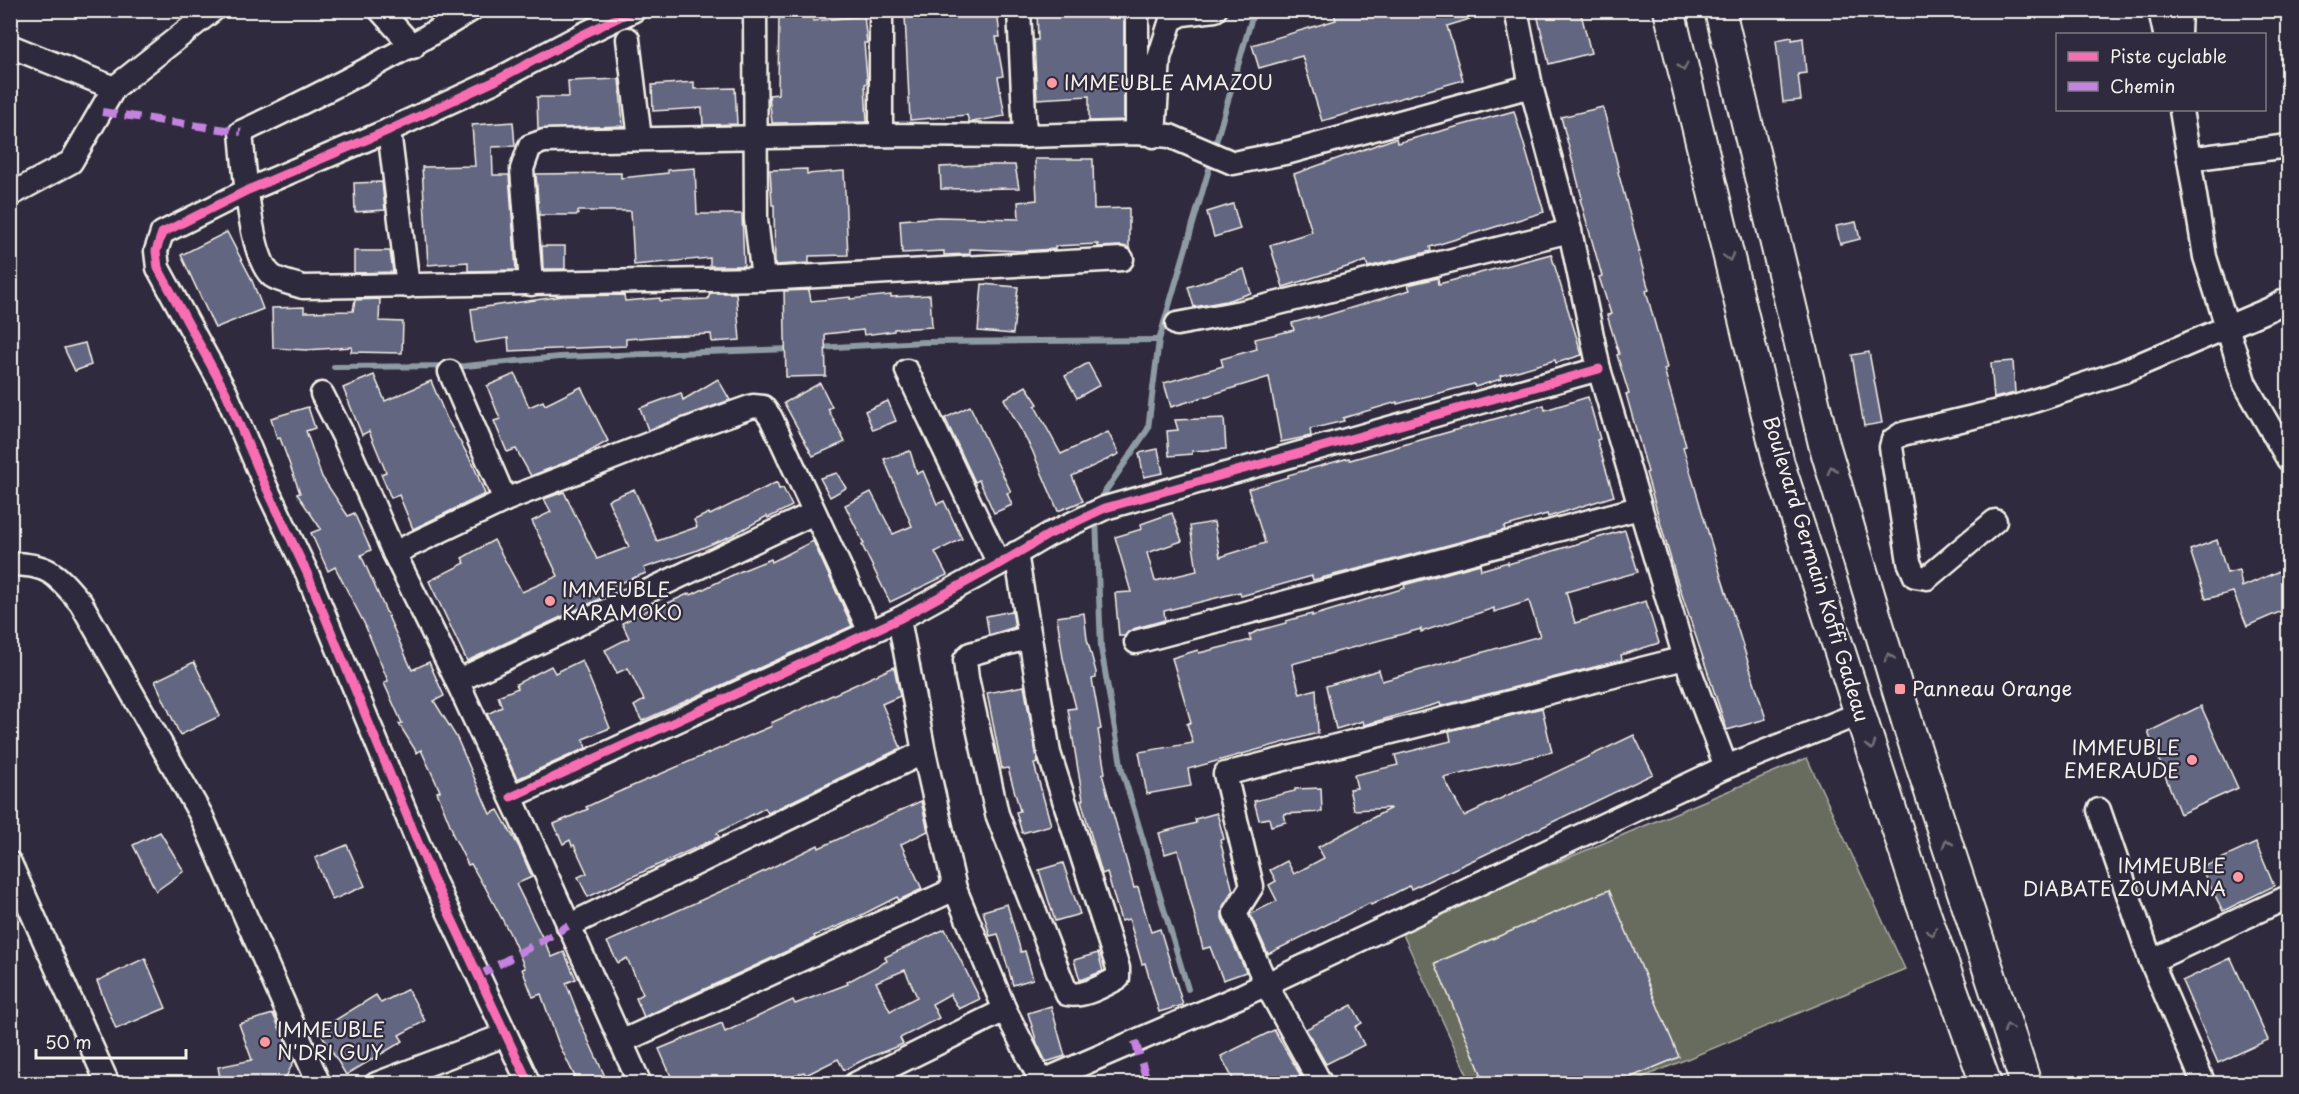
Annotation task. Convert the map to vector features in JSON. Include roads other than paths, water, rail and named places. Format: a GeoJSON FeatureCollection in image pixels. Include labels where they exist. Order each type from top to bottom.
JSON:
{"type":"FeatureCollection","features":[{"type":"Feature","properties":{"kind":"main road","name":"Boulevard Germain Koffi Gadeau"},"geometry":{"type":"LineString","coordinates":[[1669,10],[1779,464],[1921,902],[1986,1083]]}},
{"type":"Feature","properties":{"kind":"main road"},"geometry":{"type":"LineString","coordinates":[[1720,10],[1824,444],[1914,742],[2026,1083]]}},
{"type":"Feature","properties":{"kind":"street"},"geometry":{"type":"LineString","coordinates":[[10,195],[71,162],[114,88],[213,10]]}},
{"type":"Feature","properties":{"kind":"street"},"geometry":{"type":"LineString","coordinates":[[380,10],[412,47]]}},
{"type":"Feature","properties":{"kind":"street"},"geometry":{"type":"LineString","coordinates":[[471,10],[412,47],[241,132],[254,237],[264,263],[272,276],[303,287],[531,284],[763,279],[1122,259]]}},
{"type":"Feature","properties":{"kind":"street"},"geometry":{"type":"LineString","coordinates":[[529,1083],[433,879],[307,573],[265,485],[226,393],[158,268],[156,251],[162,233],[248,190],[389,130],[493,82],[634,10]]}},
{"type":"Feature","properties":{"kind":"street"},"geometry":{"type":"LineString","coordinates":[[755,10],[756,219],[763,279]]}},
{"type":"Feature","properties":{"kind":"street"},"geometry":{"type":"LineString","coordinates":[[881,10],[881,135]]}},
{"type":"Feature","properties":{"kind":"street"},"geometry":{"type":"LineString","coordinates":[[1019,10],[1024,136]]}},
{"type":"Feature","properties":{"kind":"street"},"geometry":{"type":"LineString","coordinates":[[1137,10],[1154,135]]}},
{"type":"Feature","properties":{"kind":"street"},"geometry":{"type":"LineString","coordinates":[[1154,135],[1159,58],[1171,20],[1183,14],[1215,10]]}},
{"type":"Feature","properties":{"kind":"street"},"geometry":{"type":"LineString","coordinates":[[1516,10],[1531,86],[1570,231],[1599,369],[1685,658],[1726,767]]}},
{"type":"Feature","properties":{"kind":"street"},"geometry":{"type":"LineString","coordinates":[[2160,10],[2166,33]]}},
{"type":"Feature","properties":{"kind":"street"},"geometry":{"type":"LineString","coordinates":[[2179,33],[2180,10]]}},
{"type":"Feature","properties":{"kind":"street"},"geometry":{"type":"LineString","coordinates":[[628,39],[640,139]]}},
{"type":"Feature","properties":{"kind":"street"},"geometry":{"type":"LineString","coordinates":[[10,46],[114,88]]}},
{"type":"Feature","properties":{"kind":"street"},"geometry":{"type":"LineString","coordinates":[[531,284],[522,169],[530,146],[544,141],[881,135],[1154,135],[1233,163],[1290,152],[1531,86]]}},
{"type":"Feature","properties":{"kind":"street"},"geometry":{"type":"LineString","coordinates":[[2181,111],[2205,257],[2245,384],[2289,459]]}},
{"type":"Feature","properties":{"kind":"street"},"geometry":{"type":"LineString","coordinates":[[389,130],[408,286]]}},
{"type":"Feature","properties":{"kind":"street"},"geometry":{"type":"LineString","coordinates":[[2189,159],[2289,146]]}},
{"type":"Feature","properties":{"kind":"street"},"geometry":{"type":"LineString","coordinates":[[1177,324],[1246,311],[1570,231]]}},
{"type":"Feature","properties":{"kind":"street"},"geometry":{"type":"LineString","coordinates":[[1995,521],[1927,578],[1915,576],[1908,562],[1891,447],[1893,440],[1902,434],[2015,407],[2122,372],[2289,299]]}},
{"type":"Feature","properties":{"kind":"street"},"geometry":{"type":"LineString","coordinates":[[510,797],[898,619],[1048,535],[1105,508],[1599,369]]}},
{"type":"Feature","properties":{"kind":"street"},"geometry":{"type":"LineString","coordinates":[[907,371],[1008,559],[1030,637],[1049,753],[1118,968],[1118,978],[1078,995],[1067,994],[997,814],[967,678],[965,660],[970,654],[1030,637]]}},
{"type":"Feature","properties":{"kind":"street"},"geometry":{"type":"LineString","coordinates":[[450,372],[505,500]]}},
{"type":"Feature","properties":{"kind":"street"},"geometry":{"type":"LineString","coordinates":[[322,394],[394,553],[457,681],[640,1083]]}},
{"type":"Feature","properties":{"kind":"street"},"geometry":{"type":"LineString","coordinates":[[394,553],[505,500],[682,431],[753,406],[763,407],[771,418],[870,632]]}},
{"type":"Feature","properties":{"kind":"street"},"geometry":{"type":"LineString","coordinates":[[1136,642],[1639,508]]}},
{"type":"Feature","properties":{"kind":"street"},"geometry":{"type":"LineString","coordinates":[[457,681],[814,513]]}},
{"type":"Feature","properties":{"kind":"street"},"geometry":{"type":"LineString","coordinates":[[10,564],[38,566],[58,576],[81,603],[201,814],[319,1083]]}},
{"type":"Feature","properties":{"kind":"street"},"geometry":{"type":"LineString","coordinates":[[898,619],[924,752],[955,889],[1005,1010],[1039,1082],[1266,984],[1726,767],[1861,713]]}},
{"type":"Feature","properties":{"kind":"street"},"geometry":{"type":"LineString","coordinates":[[1321,1083],[1266,984],[1235,913],[1252,886],[1225,774],[1685,658]]}},
{"type":"Feature","properties":{"kind":"street"},"geometry":{"type":"LineString","coordinates":[[568,926],[924,752]]}},
{"type":"Feature","properties":{"kind":"street"},"geometry":{"type":"LineString","coordinates":[[2099,810],[2151,962],[2204,1083]]}},
{"type":"Feature","properties":{"kind":"street"},"geometry":{"type":"LineString","coordinates":[[10,863],[108,1083]]}},
{"type":"Feature","properties":{"kind":"street"},"geometry":{"type":"LineString","coordinates":[[621,1042],[955,889]]}},
{"type":"Feature","properties":{"kind":"street"},"geometry":{"type":"LineString","coordinates":[[2151,962],[2289,897]]}},
{"type":"Feature","properties":{"kind":"street"},"geometry":{"type":"LineString","coordinates":[[855,1083],[1005,1010]]}},
{"type":"Feature","properties":{"kind":"street"},"geometry":{"type":"LineString","coordinates":[[376,1083],[505,1035]]}},
{"type":"Feature","properties":{"kind":"waterway"},"geometry":{"type":"LineString","coordinates":[[1214,149],[1254,10]]}},
{"type":"Feature","properties":{"kind":"waterway"},"geometry":{"type":"LineString","coordinates":[[1096,505],[1148,429],[1159,340],[1212,159]]}},
{"type":"Feature","properties":{"kind":"waterway"},"geometry":{"type":"LineString","coordinates":[[817,348],[924,342],[1159,340]]}},
{"type":"Feature","properties":{"kind":"waterway"},"geometry":{"type":"LineString","coordinates":[[334,367],[465,366],[559,357],[792,349]]}},
{"type":"Feature","properties":{"kind":"waterway"},"geometry":{"type":"LineString","coordinates":[[1096,518],[1101,648],[1122,770],[1188,989]]}},
{"type":"Feature","properties":{"kind":"place","name":"IMMEUBLE AMAZOU"},"geometry":{"type":"Point","coordinates":[1052,83]}},
{"type":"Feature","properties":{"kind":"place","name":"IMMEUBLE KARAMOKO"},"geometry":{"type":"Point","coordinates":[550,601]}},
{"type":"Feature","properties":{"kind":"place","name":"Panneau Orange"},"geometry":{"type":"Point","coordinates":[1900,689]}},
{"type":"Feature","properties":{"kind":"place","name":"IMMEUBLE EMERAUDE"},"geometry":{"type":"Point","coordinates":[2192,760]}},
{"type":"Feature","properties":{"kind":"place","name":"IMMEUBLE DIABATE ZOUMANA"},"geometry":{"type":"Point","coordinates":[2238,877]}},
{"type":"Feature","properties":{"kind":"place","name":"IMMEUBLE N'DRI GUY"},"geometry":{"type":"Point","coordinates":[265,1042]}}]}
